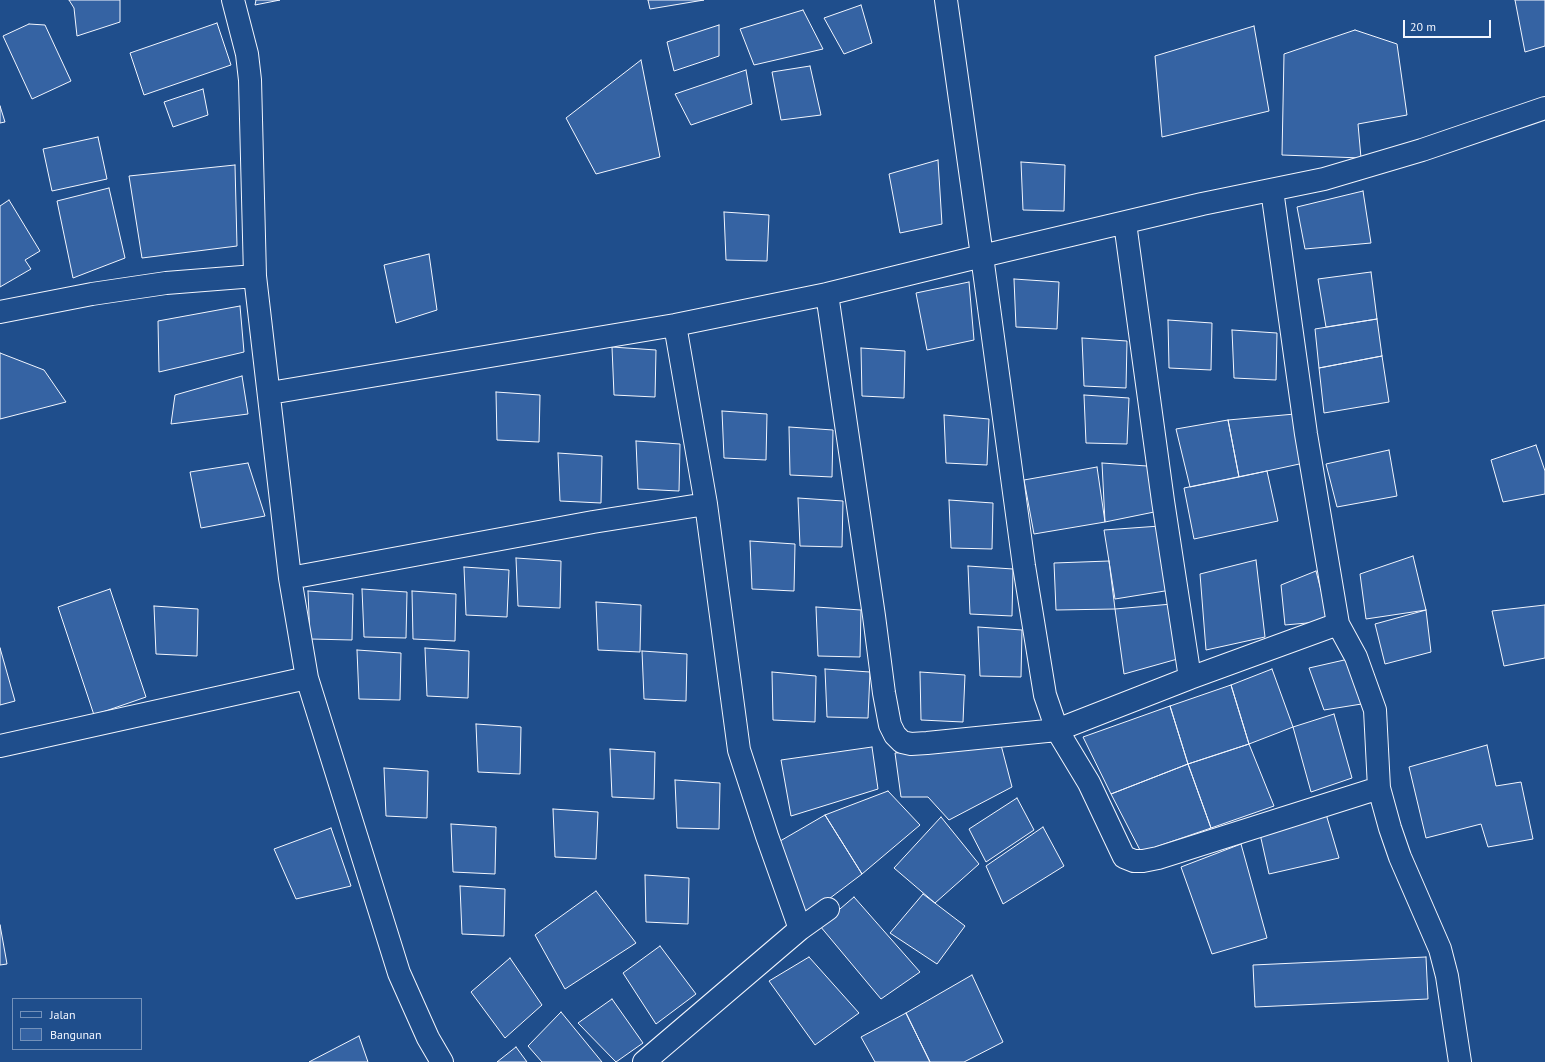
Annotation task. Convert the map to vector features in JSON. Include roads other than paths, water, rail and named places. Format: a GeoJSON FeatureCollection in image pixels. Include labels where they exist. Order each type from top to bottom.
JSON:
{"type":"FeatureCollection","features":[{"type":"Feature","properties":{"kind":"street"},"geometry":{"type":"LineString","coordinates":[[233,0],[246,54],[250,80],[255,276],[270,393],[290,578],[307,678],[400,973],[428,1038],[442,1062]]}},
{"type":"Feature","properties":{"kind":"street"},"geometry":{"type":"LineString","coordinates":[[946,0],[1006,438],[1039,665],[1045,695],[1057,730],[1089,784],[1124,856],[1134,861],[1158,858],[1378,788]]}},
{"type":"Feature","properties":{"kind":"street"},"geometry":{"type":"LineString","coordinates":[[270,393],[675,325],[828,294],[1202,204],[1324,179],[1422,150],[1545,108]]}},
{"type":"Feature","properties":{"kind":"street"},"geometry":{"type":"LineString","coordinates":[[1272,190],[1306,434],[1338,624],[1356,657],[1375,710],[1378,788],[1400,857],[1440,950],[1448,976],[1460,1062]]}},
{"type":"Feature","properties":{"kind":"street"},"geometry":{"type":"LineString","coordinates":[[1125,223],[1163,501],[1190,678]]}},
{"type":"Feature","properties":{"kind":"street"},"geometry":{"type":"LineString","coordinates":[[0,312],[92,294],[159,284],[255,276]]}},
{"type":"Feature","properties":{"kind":"street"},"geometry":{"type":"LineString","coordinates":[[828,294],[884,693],[890,726],[895,735],[902,742],[922,744],[1057,730],[1190,678],[1338,624]]}},
{"type":"Feature","properties":{"kind":"street"},"geometry":{"type":"LineString","coordinates":[[675,325],[706,504],[739,750],[767,836],[800,929]]}},
{"type":"Feature","properties":{"kind":"street"},"geometry":{"type":"LineString","coordinates":[[290,578],[593,522],[706,504]]}},
{"type":"Feature","properties":{"kind":"street"},"geometry":{"type":"LineString","coordinates":[[0,746],[307,678]]}},
{"type":"Feature","properties":{"kind":"street"},"geometry":{"type":"LineString","coordinates":[[644,1062],[800,929],[828,909]]}}]}
